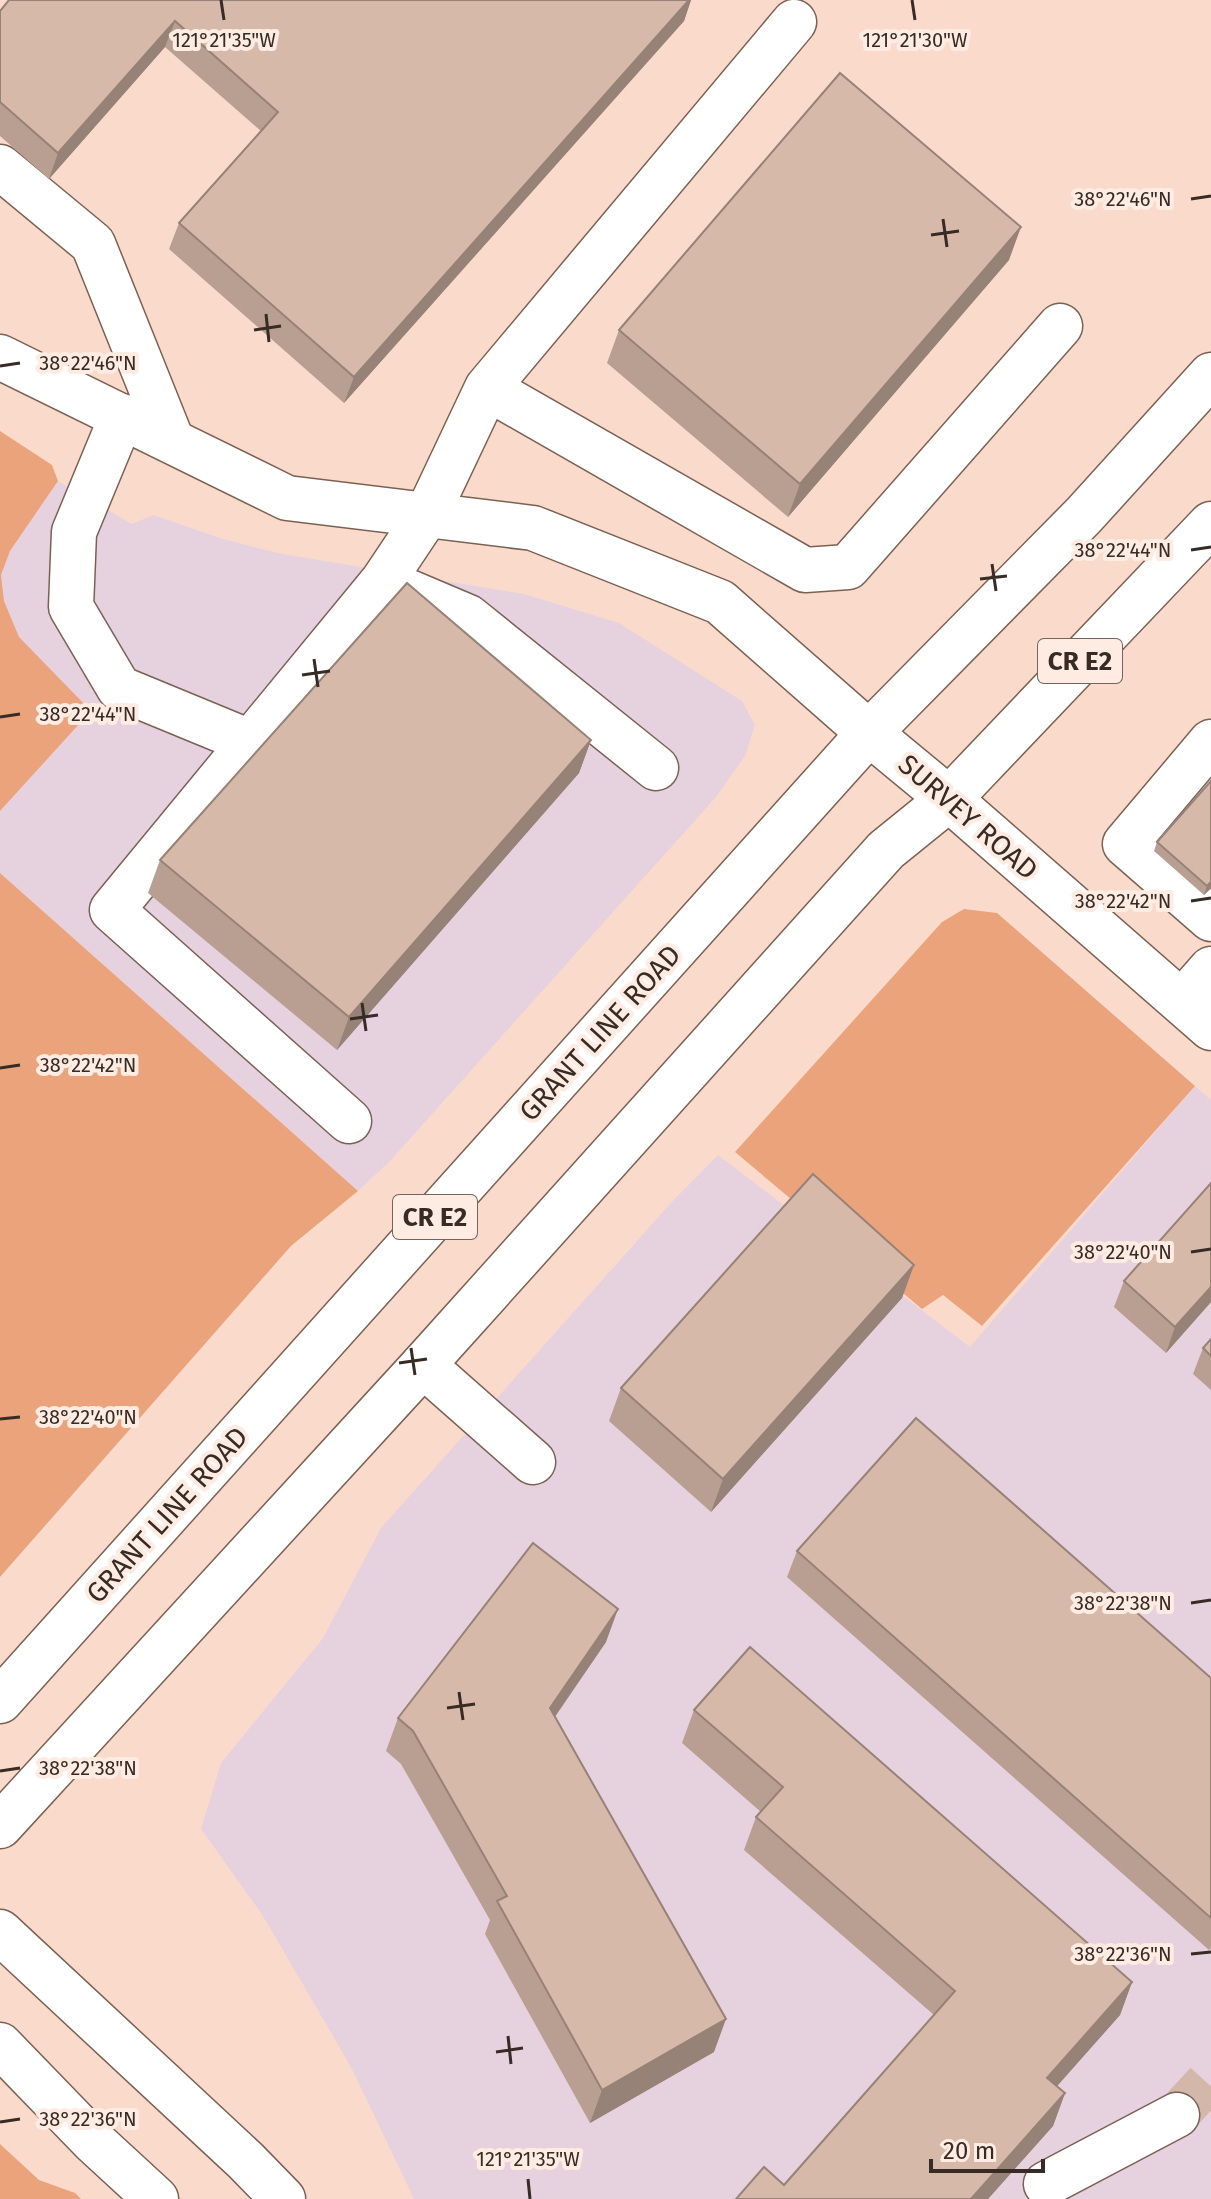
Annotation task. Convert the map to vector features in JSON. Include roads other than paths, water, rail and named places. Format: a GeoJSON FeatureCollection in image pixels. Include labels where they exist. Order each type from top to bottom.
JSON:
{"type":"FeatureCollection","features":[{"type":"Feature","properties":{"kind":"main road"},"geometry":{"type":"LineString","coordinates":[[349,1121],[112,910],[383,581],[427,515],[487,388],[794,22]]}},
{"type":"Feature","properties":{"kind":"main road"},"geometry":{"type":"LineString","coordinates":[[0,167],[93,244],[172,441]]}},
{"type":"Feature","properties":{"kind":"main road"},"geometry":{"type":"LineString","coordinates":[[487,388],[805,570],[848,567],[1060,326]]}},
{"type":"Feature","properties":{"kind":"main road","name":"SURVEY ROAD"},"geometry":{"type":"LineString","coordinates":[[0,357],[287,498],[533,528],[720,602],[1196,1015]]}},
{"type":"Feature","properties":{"kind":"main road","name":"GRANT LINE ROAD"},"geometry":{"type":"LineString","coordinates":[[0,1701],[869,733],[1084,515],[1211,375]]}},
{"type":"Feature","properties":{"kind":"main road"},"geometry":{"type":"LineString","coordinates":[[122,416],[74,532],[71,607],[119,688],[250,742]]}},
{"type":"Feature","properties":{"kind":"main road","name":"CR E2"},"geometry":{"type":"LineString","coordinates":[[0,1826],[423,1365],[886,850],[949,799],[1211,524]]}},
{"type":"Feature","properties":{"kind":"main road"},"geometry":{"type":"LineString","coordinates":[[383,581],[468,617],[656,768]]}},
{"type":"Feature","properties":{"kind":"main road"},"geometry":{"type":"LineString","coordinates":[[1211,742],[1125,844],[1211,919]]}},
{"type":"Feature","properties":{"kind":"main road"},"geometry":{"type":"LineString","coordinates":[[1196,1015],[1211,969]]}},
{"type":"Feature","properties":{"kind":"main road"},"geometry":{"type":"LineString","coordinates":[[423,1365],[533,1462]]}},
{"type":"Feature","properties":{"kind":"main road"},"geometry":{"type":"LineString","coordinates":[[0,1932],[283,2199]]}},
{"type":"Feature","properties":{"kind":"main road"},"geometry":{"type":"LineString","coordinates":[[0,2045],[93,2141],[156,2199]]}},
{"type":"Feature","properties":{"kind":"main road"},"geometry":{"type":"LineString","coordinates":[[0,2070],[47,2096],[69,2114]]}},
{"type":"Feature","properties":{"kind":"main road"},"geometry":{"type":"LineString","coordinates":[[1046,2184],[1177,2115]]}},
{"type":"Feature","properties":{"kind":"tunnel"},"geometry":{"type":"LineString","coordinates":[[1177,2115],[1211,2078]]}}]}
